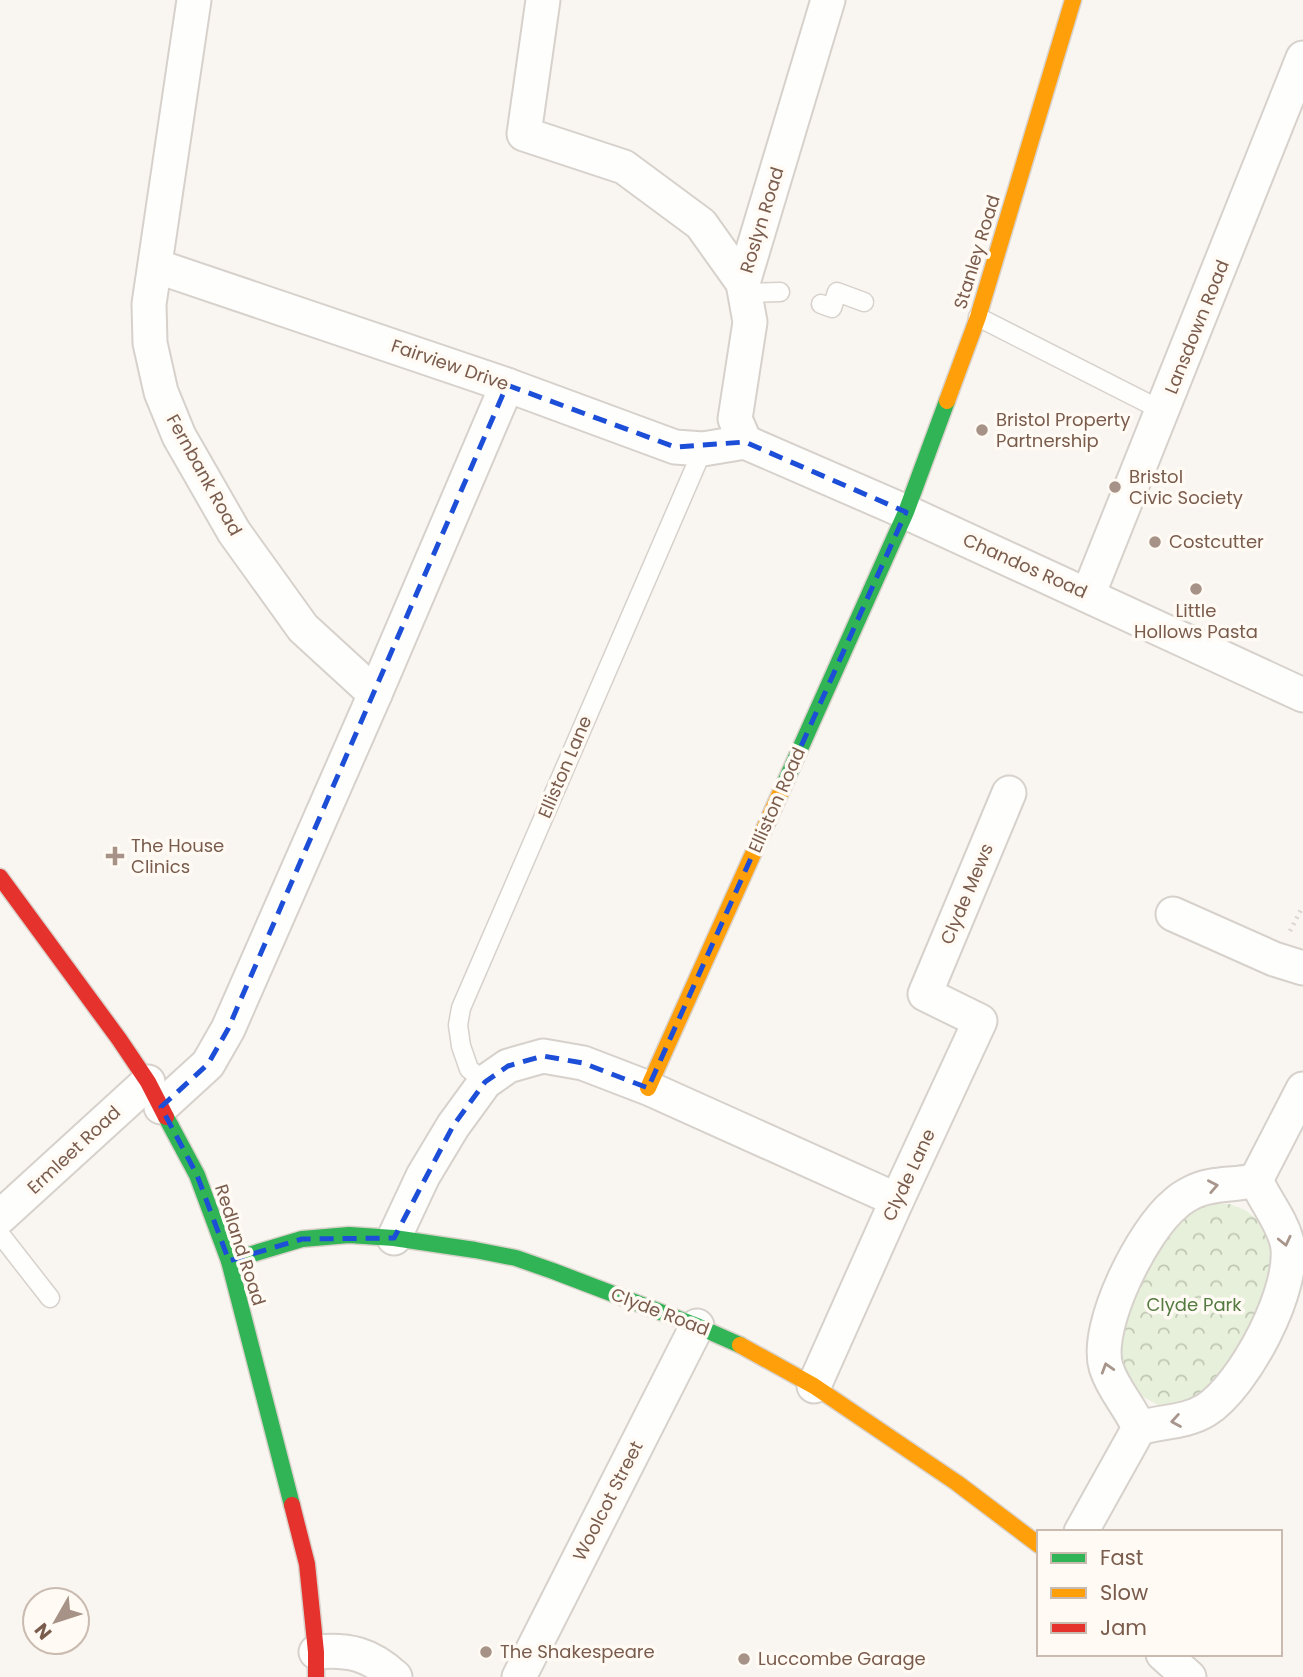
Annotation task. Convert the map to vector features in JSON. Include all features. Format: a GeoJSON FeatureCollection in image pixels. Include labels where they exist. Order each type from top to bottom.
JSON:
{"type":"FeatureCollection","features":[{"type":"Feature","properties":{"kind":"street","name":"Fernbank Road"},"geometry":{"type":"LineString","coordinates":[[194,0],[149,304],[150,343],[161,392],[179,436],[234,532],[303,628],[375,694]]}},
{"type":"Feature","properties":{"kind":"street"},"geometry":{"type":"LineString","coordinates":[[544,0],[524,134],[624,167],[701,225],[744,288]]}},
{"type":"Feature","properties":{"kind":"street","name":"Roslyn Road"},"geometry":{"type":"LineString","coordinates":[[745,442],[735,419],[750,322],[744,288],[828,0]]}},
{"type":"Feature","properties":{"kind":"street","name":"Stanley Road"},"geometry":{"type":"LineString","coordinates":[[906,512],[978,317],[1073,0]]}},
{"type":"Feature","properties":{"kind":"street","name":"Lansdown Road"},"geometry":{"type":"LineString","coordinates":[[1088,595],[1303,58]]}},
{"type":"Feature","properties":{"kind":"street","name":"Fairview Drive"},"geometry":{"type":"LineString","coordinates":[[156,265],[507,384],[675,447],[703,449],[745,442]]}},
{"type":"Feature","properties":{"kind":"street"},"geometry":{"type":"LineString","coordinates":[[155,1095],[208,1064],[228,1029],[507,384]]}},
{"type":"Feature","properties":{"kind":"street","name":"Chandos Road"},"geometry":{"type":"LineString","coordinates":[[745,442],[906,512],[1303,695]]}},
{"type":"Feature","properties":{"kind":"street","name":"Elliston Road"},"geometry":{"type":"LineString","coordinates":[[648,1088],[906,512]]}},
{"type":"Feature","properties":{"kind":"street","name":"Clyde Mews"},"geometry":{"type":"LineString","coordinates":[[925,995],[1009,793]]}},
{"type":"Feature","properties":{"kind":"street","name":"Redland Road"},"geometry":{"type":"LineString","coordinates":[[0,877],[119,1040],[155,1095],[197,1175],[229,1261],[307,1564],[316,1664]]}},
{"type":"Feature","properties":{"kind":"street"},"geometry":{"type":"LineString","coordinates":[[1173,914],[1274,960],[1303,968]]}},
{"type":"Feature","properties":{"kind":"street","name":"Clyde Lane"},"geometry":{"type":"LineString","coordinates":[[814,1385],[980,1021],[925,995]]}},
{"type":"Feature","properties":{"kind":"street"},"geometry":{"type":"LineString","coordinates":[[394,1238],[423,1176],[453,1126],[485,1082],[508,1066],[543,1056],[583,1063],[648,1088],[897,1200]]}},
{"type":"Feature","properties":{"kind":"street"},"geometry":{"type":"LineString","coordinates":[[1139,1428],[1133,1413],[1113,1385],[1102,1350],[1112,1309],[1122,1284],[1143,1245],[1175,1203],[1208,1186],[1242,1184],[1256,1180],[1303,1089]]}},
{"type":"Feature","properties":{"kind":"street","name":"Ermleet Road"},"geometry":{"type":"LineString","coordinates":[[0,1217],[155,1095]]}},
{"type":"Feature","properties":{"kind":"street"},"geometry":{"type":"LineString","coordinates":[[1082,1530],[1139,1428],[1191,1418],[1216,1402],[1249,1362],[1273,1315],[1289,1264],[1287,1244],[1282,1227],[1256,1180]]}},
{"type":"Feature","properties":{"kind":"street","name":"Clyde Road"},"geometry":{"type":"LineString","coordinates":[[229,1261],[302,1239],[349,1236],[394,1238],[516,1258],[697,1326],[754,1352],[814,1385],[957,1483],[1037,1543]]}},
{"type":"Feature","properties":{"kind":"street","name":"Woolcot Street"},"geometry":{"type":"LineString","coordinates":[[519,1677],[697,1326]]}},
{"type":"Feature","properties":{"kind":"street"},"geometry":{"type":"LineString","coordinates":[[316,1664],[337,1650],[366,1656],[395,1677]]}},
{"type":"Feature","properties":{"kind":"lane"},"geometry":{"type":"LineString","coordinates":[[744,288],[780,292]]}},
{"type":"Feature","properties":{"kind":"lane"},"geometry":{"type":"LineString","coordinates":[[821,304],[832,308],[837,292],[864,302]]}},
{"type":"Feature","properties":{"kind":"lane"},"geometry":{"type":"LineString","coordinates":[[978,317],[1163,411]]}},
{"type":"Feature","properties":{"kind":"lane","name":"Elliston Lane"},"geometry":{"type":"LineString","coordinates":[[485,1082],[469,1069],[461,1046],[458,1025],[461,1008],[703,449]]}},
{"type":"Feature","properties":{"kind":"lane"},"geometry":{"type":"LineString","coordinates":[[0,1234],[50,1298]]}},
{"type":"Feature","properties":{"kind":"highlighted area"},"geometry":{"type":"Polygon","coordinates":[[[507,385],[675,447],[745,442],[906,512],[648,1088],[583,1063],[543,1056],[508,1066],[485,1082],[453,1126],[394,1238],[302,1239],[229,1261],[197,1175],[161,1107],[208,1064],[228,1029],[507,385]]]}},
{"type":"Feature","properties":{"kind":"green space","name":"Clyde Park"},"geometry":{"type":"Polygon","coordinates":[[[1211,1203],[1229,1204],[1245,1210],[1259,1221],[1268,1236],[1272,1253],[1267,1286],[1235,1357],[1206,1394],[1171,1406],[1158,1405],[1136,1393],[1124,1379],[1117,1342],[1129,1300],[1169,1231],[1194,1208],[1211,1203]]]}},
{"type":"Feature","properties":{"kind":"traffic: fast"},"geometry":{"type":"LineString","coordinates":[[783,787],[906,512],[947,401]]}},
{"type":"Feature","properties":{"kind":"traffic: fast"},"geometry":{"type":"LineString","coordinates":[[166,1117],[197,1175],[229,1261],[292,1505]]}},
{"type":"Feature","properties":{"kind":"traffic: fast"},"geometry":{"type":"LineString","coordinates":[[229,1261],[302,1239],[349,1235],[394,1238],[475,1250],[516,1258],[553,1271],[740,1345]]}},
{"type":"Feature","properties":{"kind":"traffic: slow"},"geometry":{"type":"LineString","coordinates":[[947,401],[978,317],[1073,0]]}},
{"type":"Feature","properties":{"kind":"traffic: slow"},"geometry":{"type":"LineString","coordinates":[[648,1088],[783,787]]}},
{"type":"Feature","properties":{"kind":"traffic: slow"},"geometry":{"type":"LineString","coordinates":[[740,1345],[814,1386],[957,1483],[1037,1543]]}},
{"type":"Feature","properties":{"kind":"traffic: jam"},"geometry":{"type":"LineString","coordinates":[[0,877],[119,1039],[148,1082],[166,1117]]}},
{"type":"Feature","properties":{"kind":"traffic: jam"},"geometry":{"type":"LineString","coordinates":[[292,1505],[307,1564],[316,1677]]}},
{"type":"Feature","properties":{"kind":"place","name":"Bristol Property Partnership"},"geometry":{"type":"Point","coordinates":[982,430]}},
{"type":"Feature","properties":{"kind":"place","name":"Bristol Civic Society"},"geometry":{"type":"Point","coordinates":[1115,487]}},
{"type":"Feature","properties":{"kind":"place","name":"Costcutter"},"geometry":{"type":"Point","coordinates":[1155,542]}},
{"type":"Feature","properties":{"kind":"place","name":"Little Hollows Pasta"},"geometry":{"type":"Point","coordinates":[1196,589]}},
{"type":"Feature","properties":{"kind":"place","name":"The House Clinics"},"geometry":{"type":"Point","coordinates":[115,856]}},
{"type":"Feature","properties":{"kind":"place","name":"The Shakespeare"},"geometry":{"type":"Point","coordinates":[486,1652]}},
{"type":"Feature","properties":{"kind":"place","name":"Luccombe Garage"},"geometry":{"type":"Point","coordinates":[744,1659]}}]}
